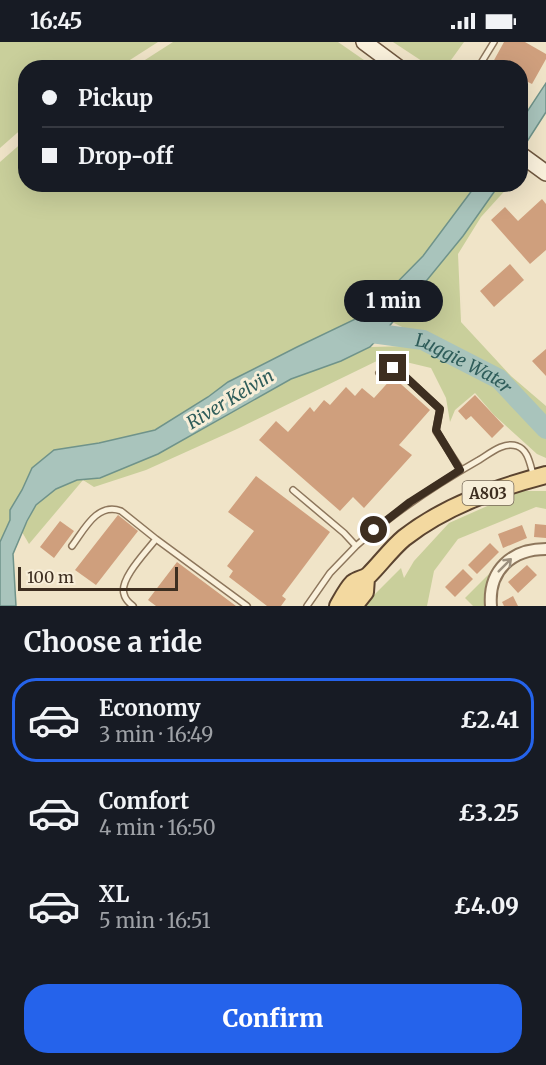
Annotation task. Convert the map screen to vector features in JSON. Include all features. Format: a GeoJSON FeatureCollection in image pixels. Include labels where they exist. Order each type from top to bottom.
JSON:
{"type":"FeatureCollection","features":[{"type":"Feature","properties":{"kind":"main road"},"geometry":{"type":"LineString","coordinates":[[364,42],[388,60]]}},
{"type":"Feature","properties":{"kind":"main road"},"geometry":{"type":"LineString","coordinates":[[528,159],[546,173]]}},
{"type":"Feature","properties":{"kind":"main road","name":"A803"},"geometry":{"type":"LineString","coordinates":[[338,606],[354,583],[366,578],[404,539],[444,512],[481,496],[540,477]]}},
{"type":"Feature","properties":{"kind":"main road","name":"A803"},"geometry":{"type":"LineString","coordinates":[[354,606],[364,592],[366,578]]}},
{"type":"Feature","properties":{"kind":"street"},"geometry":{"type":"LineString","coordinates":[[491,606],[494,582],[498,571],[505,563],[525,551],[546,549]]}},
{"type":"Feature","properties":{"kind":"lane"},"geometry":{"type":"LineString","coordinates":[[483,60],[494,42]]}},
{"type":"Feature","properties":{"kind":"lane"},"geometry":{"type":"LineString","coordinates":[[379,373],[389,368],[397,369],[440,409],[436,430],[460,470]]}},
{"type":"Feature","properties":{"kind":"lane"},"geometry":{"type":"LineString","coordinates":[[307,606],[330,573],[356,546],[410,502],[500,447],[511,444],[521,448],[540,477]]}},
{"type":"Feature","properties":{"kind":"lane"},"geometry":{"type":"LineString","coordinates":[[293,490],[356,546]]}},
{"type":"Feature","properties":{"kind":"lane"},"geometry":{"type":"LineString","coordinates":[[72,546],[96,515],[108,508],[121,511],[247,606]]}},
{"type":"Feature","properties":{"kind":"lane"},"geometry":{"type":"LineString","coordinates":[[133,606],[127,601],[123,586],[128,575],[156,539]]}},
{"type":"Feature","properties":{"kind":"green space"},"geometry":{"type":"Polygon","coordinates":[[[0,42],[158,42],[130,60],[18,60],[18,132],[0,148],[0,42]]]}},
{"type":"Feature","properties":{"kind":"green space"},"geometry":{"type":"Polygon","coordinates":[[[173,42],[338,42],[364,60],[145,60],[173,42]]]}},
{"type":"Feature","properties":{"kind":"green space"},"geometry":{"type":"Polygon","coordinates":[[[393,42],[464,42],[451,60],[420,60],[393,42]]]}},
{"type":"Feature","properties":{"kind":"green space"},"geometry":{"type":"Polygon","coordinates":[[[18,146],[18,192],[471,192],[423,256],[366,314],[228,382],[155,430],[99,443],[54,450],[32,468],[10,510],[10,520],[0,542],[0,162],[18,146]]]}},
{"type":"Feature","properties":{"kind":"green space"},"geometry":{"type":"Polygon","coordinates":[[[494,192],[504,192],[481,217],[458,254],[461,322],[511,376],[546,406],[546,458],[537,454],[494,415],[475,393],[455,410],[450,422],[446,398],[431,368],[385,357],[237,429],[146,470],[94,487],[83,480],[29,544],[22,532],[36,505],[56,489],[77,480],[100,478],[158,454],[291,379],[341,361],[370,347],[409,346],[440,355],[444,342],[392,322],[463,236],[494,192]]]}},
{"type":"Feature","properties":{"kind":"green space"},"geometry":{"type":"Polygon","coordinates":[[[521,491],[546,491],[546,509],[536,507],[458,539],[434,571],[427,606],[363,606],[401,568],[404,578],[414,561],[449,523],[521,491]]]}},
{"type":"Feature","properties":{"kind":"green space"},"geometry":{"type":"Polygon","coordinates":[[[491,572],[487,606],[473,606],[465,598],[491,572]]]}},
{"type":"Feature","properties":{"kind":"water"},"geometry":{"type":"Polygon","coordinates":[[[546,83],[546,112],[528,140],[528,110],[546,83]]]}},
{"type":"Feature","properties":{"kind":"water","name":"River Kelvin"},"geometry":{"type":"Polygon","coordinates":[[[471,192],[494,192],[463,236],[370,347],[341,361],[291,379],[158,454],[100,478],[77,480],[56,489],[36,505],[13,554],[16,606],[0,606],[0,542],[10,520],[10,510],[32,468],[54,450],[99,443],[155,430],[228,382],[366,314],[423,256],[471,192]]]}},
{"type":"Feature","properties":{"kind":"building"},"geometry":{"type":"Polygon","coordinates":[[[504,42],[525,42],[546,54],[546,59],[532,84],[528,82],[528,60],[494,60],[504,42]]]}},
{"type":"Feature","properties":{"kind":"building"},"geometry":{"type":"Polygon","coordinates":[[[542,199],[546,204],[546,250],[530,264],[491,220],[505,207],[518,221],[542,199]]]}},
{"type":"Feature","properties":{"kind":"building"},"geometry":{"type":"Polygon","coordinates":[[[510,264],[524,280],[494,307],[480,291],[510,264]]]}},
{"type":"Feature","properties":{"kind":"building"},"geometry":{"type":"Polygon","coordinates":[[[546,349],[546,376],[532,361],[546,349]]]}},
{"type":"Feature","properties":{"kind":"building"},"geometry":{"type":"Polygon","coordinates":[[[393,377],[430,410],[399,445],[412,455],[364,508],[353,497],[340,511],[259,440],[276,421],[288,432],[310,407],[314,412],[324,400],[330,405],[346,387],[355,396],[362,388],[374,398],[393,377]]]}},
{"type":"Feature","properties":{"kind":"building"},"geometry":{"type":"Polygon","coordinates":[[[475,395],[504,426],[492,438],[471,416],[466,420],[458,411],[475,395]]]}},
{"type":"Feature","properties":{"kind":"building"},"geometry":{"type":"Polygon","coordinates":[[[256,476],[330,532],[282,596],[286,599],[281,606],[267,606],[229,577],[233,571],[227,566],[254,531],[228,512],[256,476]]]}},
{"type":"Feature","properties":{"kind":"building"},"geometry":{"type":"Polygon","coordinates":[[[118,515],[138,531],[96,585],[75,570],[118,515]]]}},
{"type":"Feature","properties":{"kind":"building"},"geometry":{"type":"Polygon","coordinates":[[[60,521],[74,531],[54,558],[40,547],[60,521]]]}},
{"type":"Feature","properties":{"kind":"building"},"geometry":{"type":"Polygon","coordinates":[[[535,524],[546,525],[546,538],[534,537],[535,524]]]}},
{"type":"Feature","properties":{"kind":"building"},"geometry":{"type":"Polygon","coordinates":[[[522,525],[527,538],[503,548],[498,534],[522,525]]]}},
{"type":"Feature","properties":{"kind":"building"},"geometry":{"type":"Polygon","coordinates":[[[490,543],[499,552],[477,574],[468,565],[490,543]]]}},
{"type":"Feature","properties":{"kind":"building"},"geometry":{"type":"Polygon","coordinates":[[[177,562],[236,606],[156,606],[148,600],[177,562]]]}},
{"type":"Feature","properties":{"kind":"building"},"geometry":{"type":"Polygon","coordinates":[[[527,565],[537,575],[518,593],[508,582],[527,565]]]}},
{"type":"Feature","properties":{"kind":"building"},"geometry":{"type":"Polygon","coordinates":[[[463,569],[473,579],[455,597],[445,587],[463,569]]]}},
{"type":"Feature","properties":{"kind":"building"},"geometry":{"type":"Polygon","coordinates":[[[513,596],[518,606],[504,606],[502,602],[513,596]]]}},
{"type":"Feature","properties":{"kind":"waterway","name":"Luggie Water"},"geometry":{"type":"LineString","coordinates":[[364,332],[423,340],[499,379],[546,429]]}},
{"type":"Feature","properties":{"kind":"route"},"geometry":{"type":"LineString","coordinates":[[374,530],[410,502],[460,470],[436,430],[440,409],[397,369],[393,368]]}}]}
